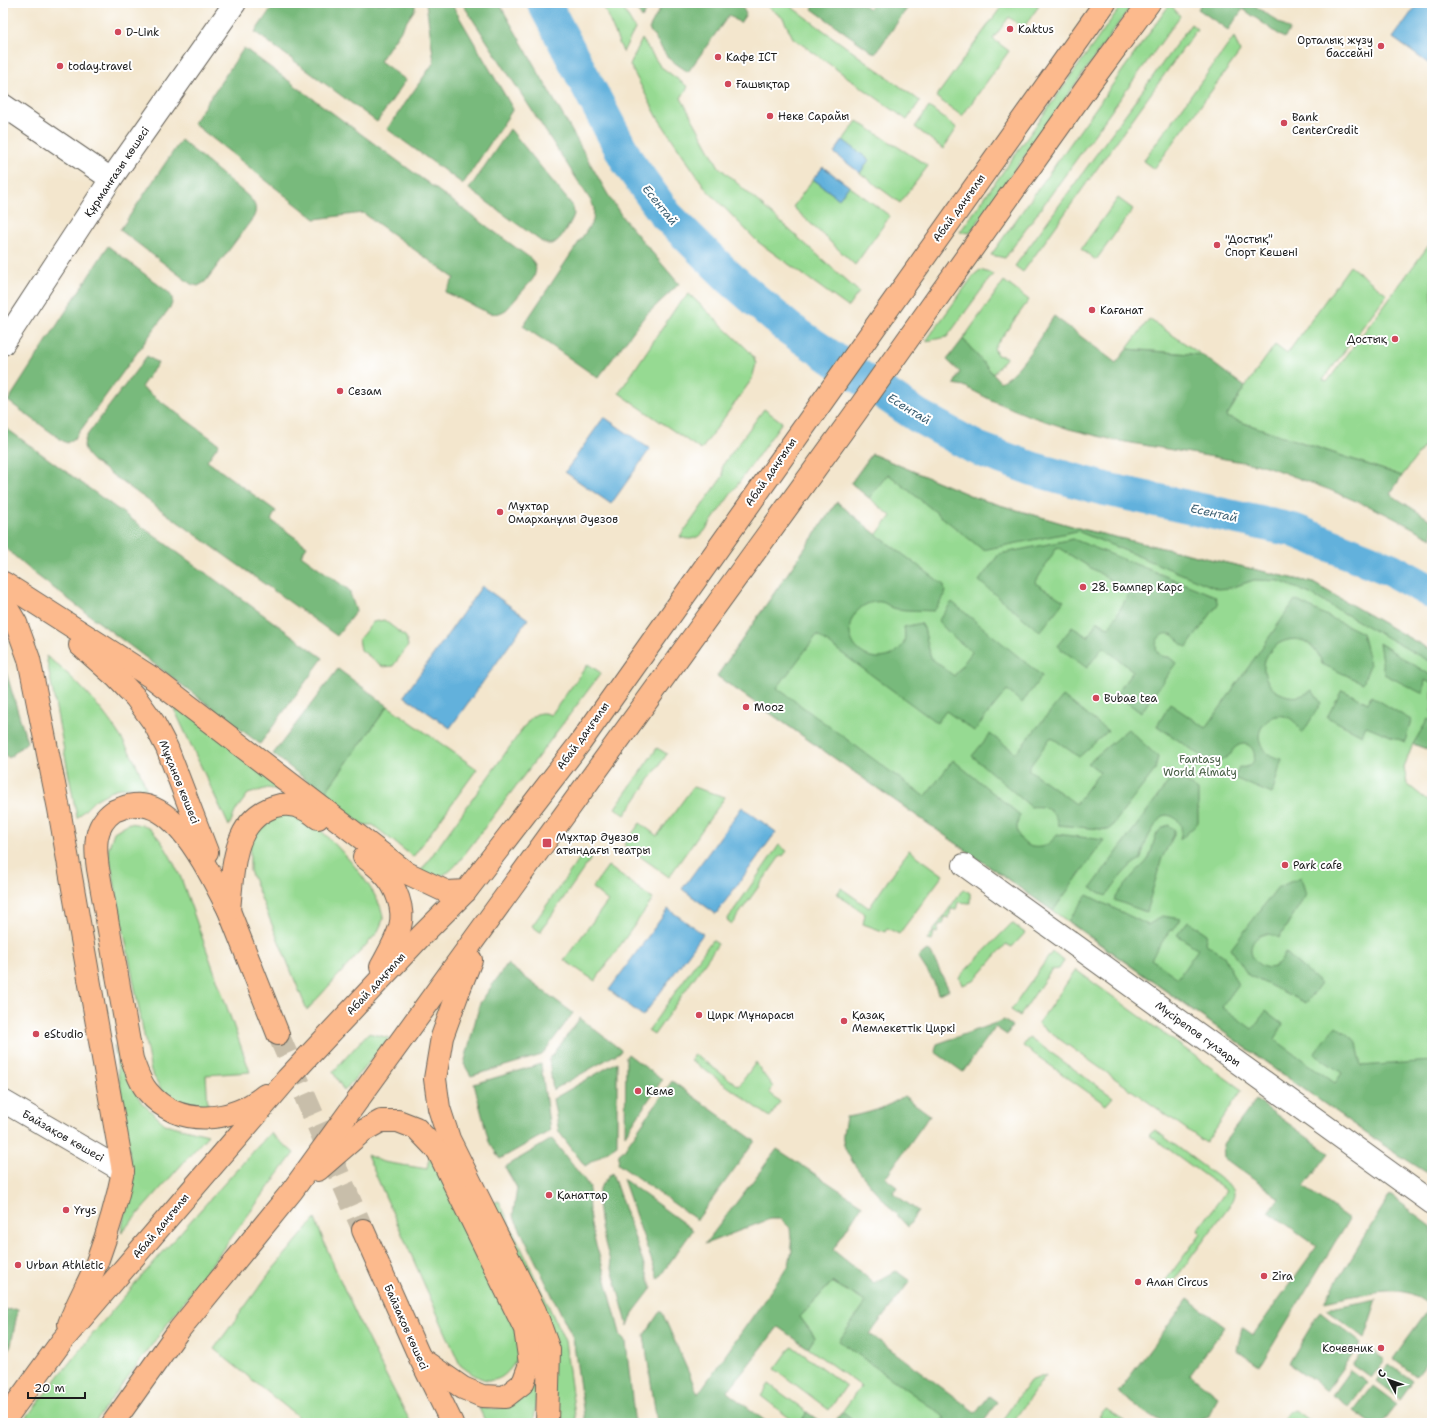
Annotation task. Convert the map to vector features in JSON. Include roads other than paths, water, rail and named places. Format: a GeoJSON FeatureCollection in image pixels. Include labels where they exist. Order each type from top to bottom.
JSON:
{"type":"FeatureCollection","features":[{"type":"Feature","properties":{"kind":"main road","name":"Абай даңғылы"},"geometry":{"type":"LineString","coordinates":[[3,1422],[62,1341],[286,1078],[466,891],[580,743],[1105,3]]}},
{"type":"Feature","properties":{"kind":"main road"},"geometry":{"type":"LineString","coordinates":[[113,1423],[179,1330],[292,1191],[482,931],[854,415],[1090,82],[1150,3]]}},
{"type":"Feature","properties":{"kind":"main road"},"geometry":{"type":"LineString","coordinates":[[3,589],[154,679],[407,873],[447,892],[466,891]]}},
{"type":"Feature","properties":{"kind":"main road"},"geometry":{"type":"LineString","coordinates":[[3,589],[29,659],[59,809],[123,1171],[112,1219],[97,1263],[75,1308],[62,1341]]}},
{"type":"Feature","properties":{"kind":"main road","name":"Мұқанов көшесі"},"geometry":{"type":"LineString","coordinates":[[3,589],[99,661],[136,698],[154,723],[167,748],[278,1034]]}},
{"type":"Feature","properties":{"kind":"main road"},"geometry":{"type":"LineString","coordinates":[[229,910],[195,848],[168,817],[152,808],[138,804],[126,806],[114,811],[104,821],[98,832],[95,846],[98,869],[132,1059],[147,1092],[166,1108],[176,1113],[200,1118],[219,1117],[242,1110],[262,1098],[286,1078]]}},
{"type":"Feature","properties":{"kind":"main road"},"geometry":{"type":"LineString","coordinates":[[229,910],[236,853],[241,838],[251,822],[258,814],[278,805],[295,805],[312,813],[383,872],[391,881],[399,900],[401,926],[395,941],[382,966],[352,1009]]}},
{"type":"Feature","properties":{"kind":"main road"},"geometry":{"type":"LineString","coordinates":[[482,931],[442,1037],[435,1079],[439,1108],[449,1139],[535,1311],[549,1350],[548,1423]]}},
{"type":"Feature","properties":{"kind":"main road"},"geometry":{"type":"LineString","coordinates":[[292,1191],[338,1154],[363,1131],[381,1121],[398,1121],[416,1128],[438,1152],[526,1329],[530,1364],[522,1383],[505,1396],[482,1396],[463,1388],[420,1358]]}},
{"type":"Feature","properties":{"kind":"main road","name":"Байзақов көшесі"},"geometry":{"type":"LineString","coordinates":[[363,1230],[420,1358],[452,1423]]}},
{"type":"Feature","properties":{"kind":"street","name":"Құрманғазы көшесі"},"geometry":{"type":"LineString","coordinates":[[3,344],[112,179],[235,3]]}},
{"type":"Feature","properties":{"kind":"street"},"geometry":{"type":"LineString","coordinates":[[3,106],[112,179]]}},
{"type":"Feature","properties":{"kind":"street","name":"Мүсірепов гүлзары"},"geometry":{"type":"LineString","coordinates":[[964,865],[1432,1203]]}},
{"type":"Feature","properties":{"kind":"street","name":"Байзақов көшесі"},"geometry":{"type":"LineString","coordinates":[[3,1101],[123,1171]]}},
{"type":"Feature","properties":{"kind":"water"},"geometry":{"type":"Polygon","coordinates":[[[1418,3],[1432,4],[1432,66],[1393,38],[1418,3]]]}},
{"type":"Feature","properties":{"kind":"water"},"geometry":{"type":"Polygon","coordinates":[[[843,140],[869,160],[860,173],[834,153],[843,140]]]}},
{"type":"Feature","properties":{"kind":"water"},"geometry":{"type":"Polygon","coordinates":[[[823,167],[849,186],[839,199],[813,179],[823,167]]]}},
{"type":"Feature","properties":{"kind":"water"},"geometry":{"type":"Polygon","coordinates":[[[604,417],[650,449],[611,504],[565,472],[604,417]]]}},
{"type":"Feature","properties":{"kind":"water"},"geometry":{"type":"Polygon","coordinates":[[[482,586],[528,619],[450,728],[404,696],[482,586]]]}},
{"type":"Feature","properties":{"kind":"water"},"geometry":{"type":"Polygon","coordinates":[[[742,807],[776,832],[716,914],[682,889],[742,807]]]}},
{"type":"Feature","properties":{"kind":"water"},"geometry":{"type":"Polygon","coordinates":[[[668,909],[703,934],[643,1016],[609,990],[668,909]]]}},
{"type":"Feature","properties":{"kind":"waterway","name":"Есентай"},"geometry":{"type":"LineString","coordinates":[[544,3],[628,162],[666,215],[730,278],[787,327],[918,416],[976,448],[1033,469],[1105,489],[1293,530],[1390,569],[1432,592]]}},
{"type":"Feature","properties":{"kind":"tunnel"},"geometry":{"type":"LineString","coordinates":[[278,1034],[363,1230]]}},
{"type":"Feature","properties":{"kind":"place","name":"Kaktus"},"geometry":{"type":"Point","coordinates":[1010,29]}},
{"type":"Feature","properties":{"kind":"place","name":"D-Link"},"geometry":{"type":"Point","coordinates":[118,32]}},
{"type":"Feature","properties":{"kind":"place","name":"Орталық жүзу бассейні"},"geometry":{"type":"Point","coordinates":[1381,46]}},
{"type":"Feature","properties":{"kind":"place","name":"Кафе ICT"},"geometry":{"type":"Point","coordinates":[718,57]}},
{"type":"Feature","properties":{"kind":"place","name":"today.travel"},"geometry":{"type":"Point","coordinates":[60,66]}},
{"type":"Feature","properties":{"kind":"place","name":"Ғашықтар"},"geometry":{"type":"Point","coordinates":[728,84]}},
{"type":"Feature","properties":{"kind":"place","name":"Неке Сарайы"},"geometry":{"type":"Point","coordinates":[770,116]}},
{"type":"Feature","properties":{"kind":"place","name":"Bank CenterCredit"},"geometry":{"type":"Point","coordinates":[1284,123]}},
{"type":"Feature","properties":{"kind":"place","name":"\"Достық\" Спорт Кешені"},"geometry":{"type":"Point","coordinates":[1217,245]}},
{"type":"Feature","properties":{"kind":"place","name":"Кағанат"},"geometry":{"type":"Point","coordinates":[1092,310]}},
{"type":"Feature","properties":{"kind":"place","name":"Достық"},"geometry":{"type":"Point","coordinates":[1395,339]}},
{"type":"Feature","properties":{"kind":"place","name":"Сезам"},"geometry":{"type":"Point","coordinates":[340,391]}},
{"type":"Feature","properties":{"kind":"place","name":"Мұхтар Омарханұлы Әуезов"},"geometry":{"type":"Point","coordinates":[500,512]}},
{"type":"Feature","properties":{"kind":"place","name":"28. Бампер Карс"},"geometry":{"type":"Point","coordinates":[1083,587]}},
{"type":"Feature","properties":{"kind":"place","name":"Bubae tea"},"geometry":{"type":"Point","coordinates":[1096,698]}},
{"type":"Feature","properties":{"kind":"place","name":"Mooz"},"geometry":{"type":"Point","coordinates":[746,707]}},
{"type":"Feature","properties":{"kind":"place","name":"Мұхтар Әуезов атындағы театры"},"geometry":{"type":"Point","coordinates":[547,843]}},
{"type":"Feature","properties":{"kind":"place","name":"Park cafe"},"geometry":{"type":"Point","coordinates":[1285,865]}},
{"type":"Feature","properties":{"kind":"place","name":"Цирк Мұнарасы"},"geometry":{"type":"Point","coordinates":[699,1015]}},
{"type":"Feature","properties":{"kind":"place","name":"Қазақ Мемлекеттік Циркі"},"geometry":{"type":"Point","coordinates":[844,1021]}},
{"type":"Feature","properties":{"kind":"place","name":"eStudio"},"geometry":{"type":"Point","coordinates":[36,1034]}},
{"type":"Feature","properties":{"kind":"place","name":"Кеме"},"geometry":{"type":"Point","coordinates":[638,1091]}},
{"type":"Feature","properties":{"kind":"place","name":"Қанаттар"},"geometry":{"type":"Point","coordinates":[549,1195]}},
{"type":"Feature","properties":{"kind":"place","name":"Yrys"},"geometry":{"type":"Point","coordinates":[66,1210]}},
{"type":"Feature","properties":{"kind":"place","name":"Urban Athletic"},"geometry":{"type":"Point","coordinates":[18,1265]}},
{"type":"Feature","properties":{"kind":"place","name":"Zira"},"geometry":{"type":"Point","coordinates":[1264,1276]}},
{"type":"Feature","properties":{"kind":"place","name":"Алан Circus"},"geometry":{"type":"Point","coordinates":[1138,1282]}},
{"type":"Feature","properties":{"kind":"place","name":"Кочевник"},"geometry":{"type":"Point","coordinates":[1381,1348]}},
{"type":"Feature","properties":{"kind":"park label","name":"Fantasy World Almaty"},"geometry":{"type":"Point","coordinates":[1200,765]}}]}
